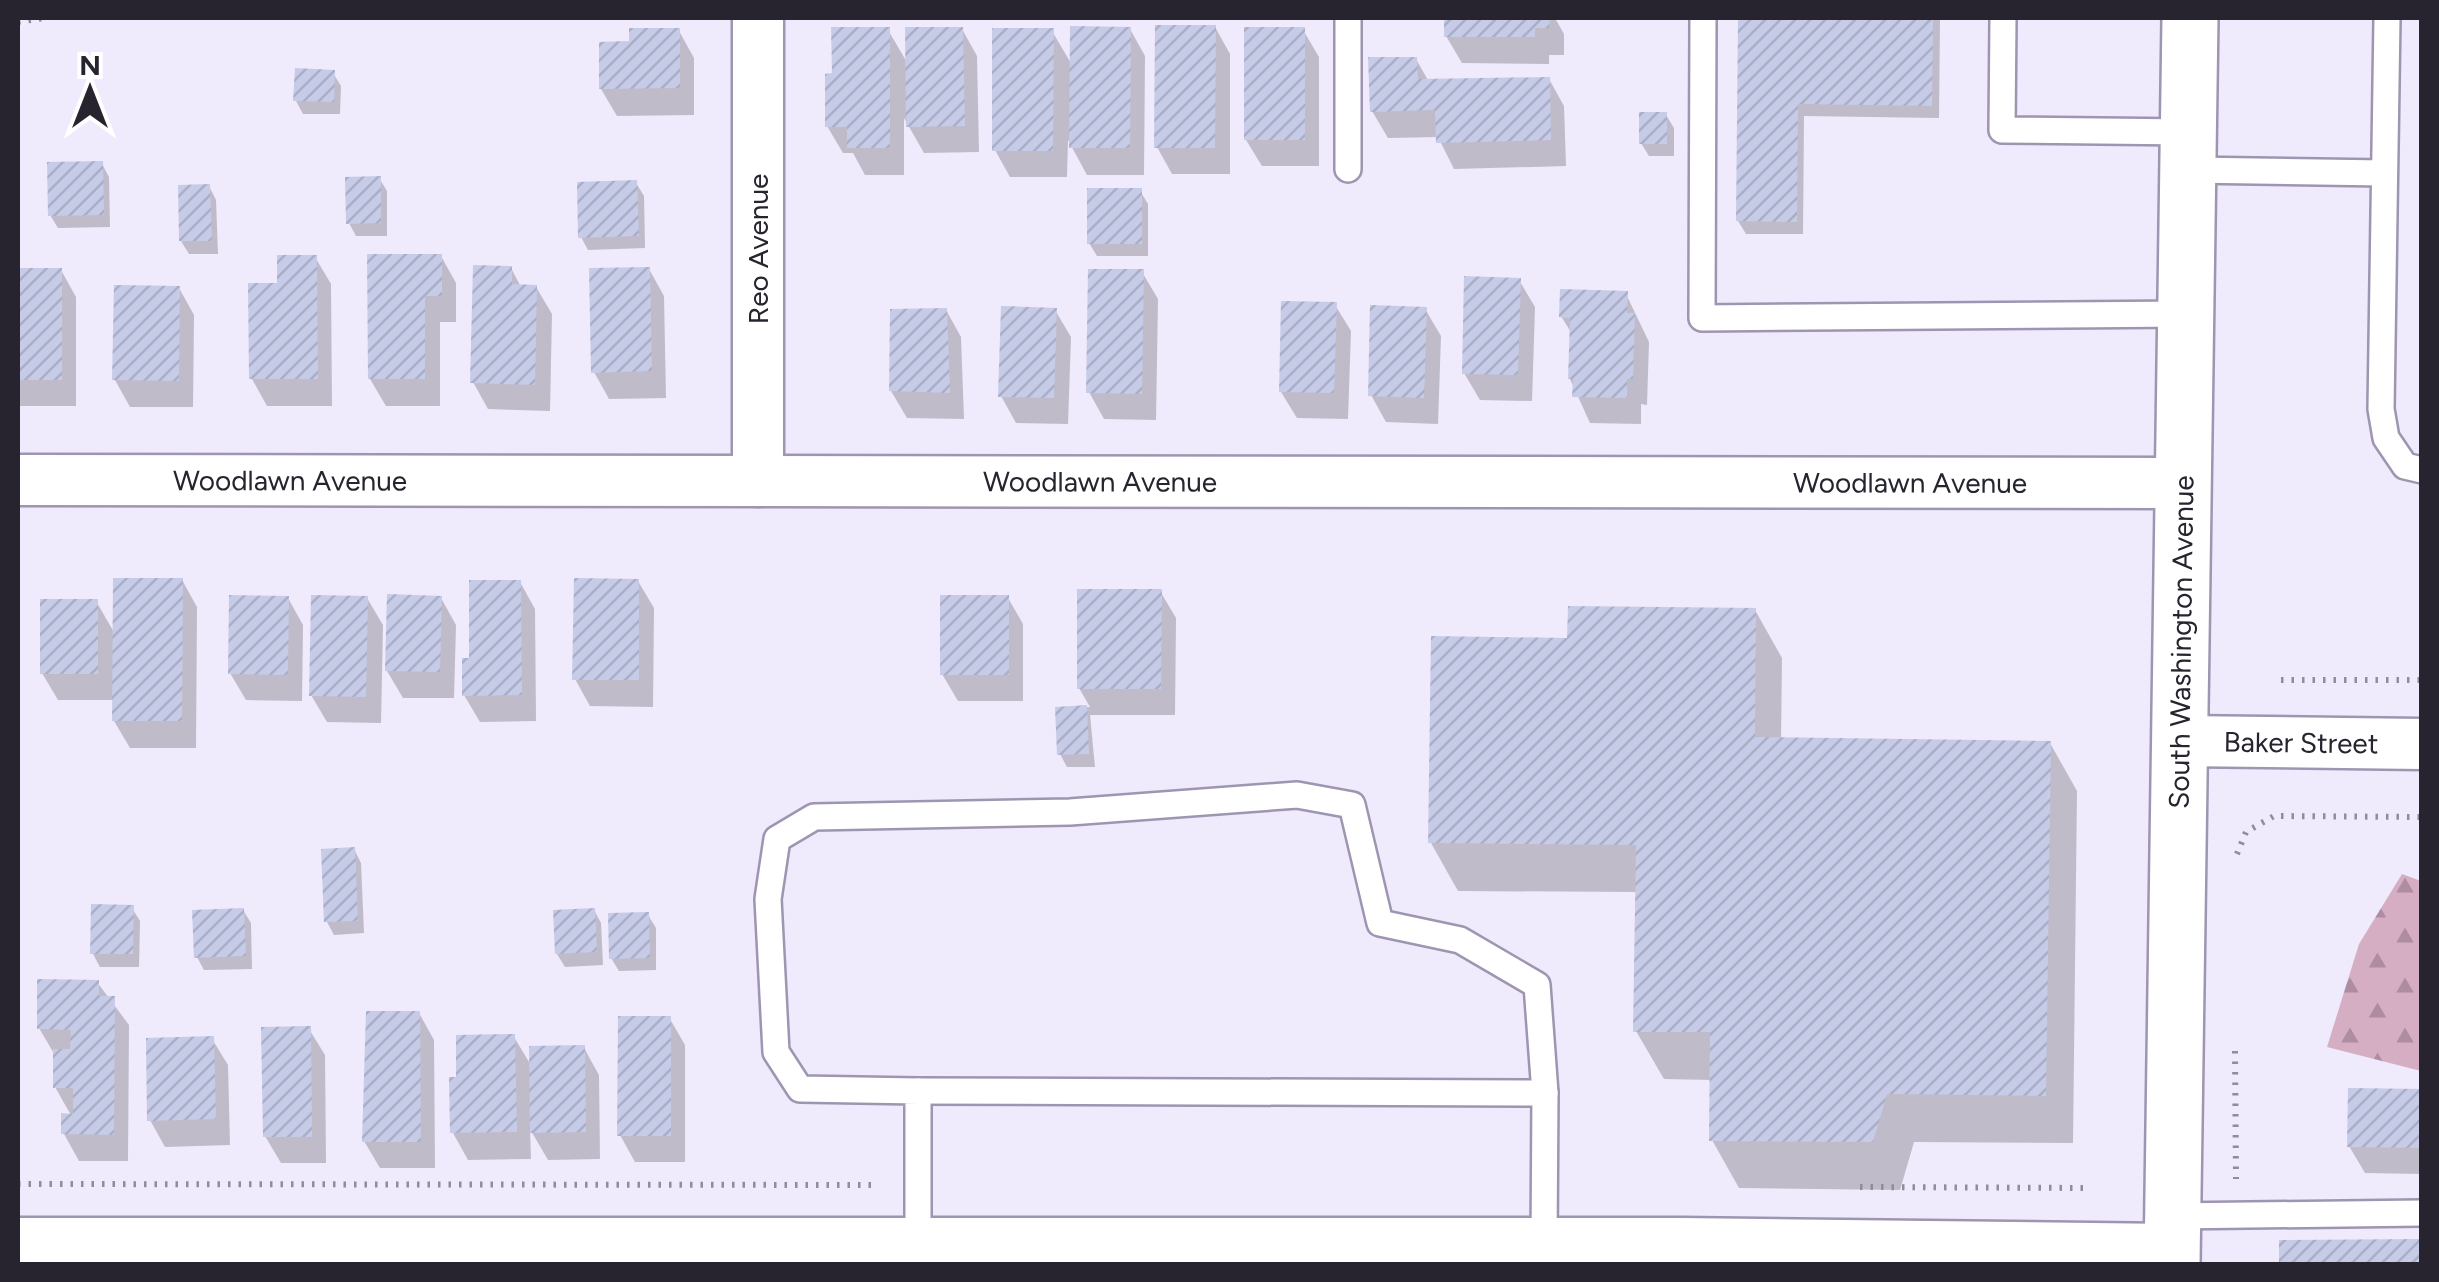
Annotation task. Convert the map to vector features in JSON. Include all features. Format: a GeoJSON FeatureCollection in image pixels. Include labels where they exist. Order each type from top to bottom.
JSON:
{"type":"FeatureCollection","features":[{"type":"Feature","properties":{"kind":"street","name":"Reo Avenue"},"geometry":{"type":"LineString","coordinates":[[758,18],[758,481]]}},
{"type":"Feature","properties":{"kind":"street","name":"South Washington Avenue"},"geometry":{"type":"LineString","coordinates":[[2172,1243],[2190,18]]}},
{"type":"Feature","properties":{"kind":"street","name":"Woodlawn Avenue"},"geometry":{"type":"LineString","coordinates":[[18,480],[2183,483]]}},
{"type":"Feature","properties":{"kind":"street","name":"Baker Street"},"geometry":{"type":"LineString","coordinates":[[2180,740],[2422,744]]}},
{"type":"Feature","properties":{"kind":"street"},"geometry":{"type":"LineString","coordinates":[[18,1243],[118,1254],[918,1246],[1144,1255],[1544,1244],[1682,1254],[2172,1243]]}},
{"type":"Feature","properties":{"kind":"lane"},"geometry":{"type":"LineString","coordinates":[[1348,18],[1348,169]]}},
{"type":"Feature","properties":{"kind":"lane"},"geometry":{"type":"LineString","coordinates":[[1703,18],[1702,318],[2187,314]]}},
{"type":"Feature","properties":{"kind":"lane"},"geometry":{"type":"LineString","coordinates":[[2002,18],[2002,130],[2384,173]]}},
{"type":"Feature","properties":{"kind":"lane"},"geometry":{"type":"LineString","coordinates":[[2387,18],[2381,408],[2386,438],[2404,466],[2422,470]]}},
{"type":"Feature","properties":{"kind":"lane"},"geometry":{"type":"LineString","coordinates":[[1544,1244],[1546,1094],[1537,985],[1460,940],[1380,923],[1352,805],[1297,795],[1070,812],[814,817],[777,839],[768,899],[776,1052],[800,1089],[1546,1094]]}},
{"type":"Feature","properties":{"kind":"lane"},"geometry":{"type":"LineString","coordinates":[[918,1091],[918,1246]]}},
{"type":"Feature","properties":{"kind":"lane"},"geometry":{"type":"LineString","coordinates":[[2172,1243],[2236,1218],[2422,1213]]}},
{"type":"Feature","properties":{"kind":"path"},"geometry":{"type":"LineString","coordinates":[[18,22],[44,18]]}},
{"type":"Feature","properties":{"kind":"path"},"geometry":{"type":"LineString","coordinates":[[2281,680],[2422,680]]}},
{"type":"Feature","properties":{"kind":"path"},"geometry":{"type":"LineString","coordinates":[[2234,860],[2246,832],[2274,816],[2422,817]]}},
{"type":"Feature","properties":{"kind":"path"},"geometry":{"type":"LineString","coordinates":[[2235,1039],[2236,1218]]}},
{"type":"Feature","properties":{"kind":"green space"},"geometry":{"type":"Polygon","coordinates":[[[2402,874],[2421,881],[2421,1071],[2327,1047],[2359,944],[2402,874]]]}},
{"type":"Feature","properties":{"kind":"building"},"geometry":{"type":"Polygon","coordinates":[[[1444,18],[1550,18],[1549,28],[1535,28],[1535,37],[1444,37],[1444,18]]]}},
{"type":"Feature","properties":{"kind":"building"},"geometry":{"type":"Polygon","coordinates":[[[1738,18],[1933,18],[1932,106],[1798,104],[1797,222],[1736,221],[1738,18]]]}},
{"type":"Feature","properties":{"kind":"building"},"geometry":{"type":"Polygon","coordinates":[[[1155,25],[1216,25],[1215,148],[1154,148],[1155,25]]]}},
{"type":"Feature","properties":{"kind":"building"},"geometry":{"type":"Polygon","coordinates":[[[1070,26],[1131,27],[1130,148],[1069,148],[1070,26]]]}},
{"type":"Feature","properties":{"kind":"building"},"geometry":{"type":"Polygon","coordinates":[[[831,27],[890,27],[890,148],[847,148],[847,127],[825,127],[825,74],[832,73],[831,27]]]}},
{"type":"Feature","properties":{"kind":"building"},"geometry":{"type":"Polygon","coordinates":[[[905,27],[963,27],[965,126],[906,127],[905,27]]]}},
{"type":"Feature","properties":{"kind":"building"},"geometry":{"type":"Polygon","coordinates":[[[1244,27],[1305,27],[1305,140],[1244,140],[1244,27]]]}},
{"type":"Feature","properties":{"kind":"building"},"geometry":{"type":"Polygon","coordinates":[[[629,28],[680,28],[680,88],[599,89],[599,42],[629,41],[629,28]]]}},
{"type":"Feature","properties":{"kind":"building"},"geometry":{"type":"Polygon","coordinates":[[[992,28],[1054,28],[1053,151],[992,151],[992,28]]]}},
{"type":"Feature","properties":{"kind":"building"},"geometry":{"type":"Polygon","coordinates":[[[1368,57],[1417,57],[1418,79],[1550,77],[1551,140],[1436,143],[1435,110],[1370,112],[1368,57]]]}},
{"type":"Feature","properties":{"kind":"building"},"geometry":{"type":"Polygon","coordinates":[[[295,68],[335,70],[334,102],[293,101],[295,68]]]}},
{"type":"Feature","properties":{"kind":"building"},"geometry":{"type":"Polygon","coordinates":[[[1639,112],[1667,112],[1667,144],[1639,144],[1639,112]]]}},
{"type":"Feature","properties":{"kind":"building"},"geometry":{"type":"Polygon","coordinates":[[[103,161],[104,215],[48,216],[47,162],[103,161]]]}},
{"type":"Feature","properties":{"kind":"building"},"geometry":{"type":"Polygon","coordinates":[[[381,176],[381,223],[346,224],[345,177],[381,176]]]}},
{"type":"Feature","properties":{"kind":"building"},"geometry":{"type":"Polygon","coordinates":[[[637,180],[639,236],[578,238],[577,182],[637,180]]]}},
{"type":"Feature","properties":{"kind":"building"},"geometry":{"type":"Polygon","coordinates":[[[210,184],[212,241],[179,241],[178,185],[210,184]]]}},
{"type":"Feature","properties":{"kind":"building"},"geometry":{"type":"Polygon","coordinates":[[[1087,188],[1142,188],[1142,244],[1087,244],[1087,188]]]}},
{"type":"Feature","properties":{"kind":"building"},"geometry":{"type":"Polygon","coordinates":[[[367,254],[442,254],[442,296],[425,296],[425,379],[368,379],[367,254]]]}},
{"type":"Feature","properties":{"kind":"building"},"geometry":{"type":"Polygon","coordinates":[[[277,255],[317,255],[318,379],[249,379],[248,283],[277,283],[277,255]]]}},
{"type":"Feature","properties":{"kind":"building"},"geometry":{"type":"Polygon","coordinates":[[[473,265],[512,266],[512,284],[537,285],[535,385],[470,383],[473,265]]]}},
{"type":"Feature","properties":{"kind":"building"},"geometry":{"type":"Polygon","coordinates":[[[650,267],[652,371],[591,373],[589,268],[650,267]]]}},
{"type":"Feature","properties":{"kind":"building"},"geometry":{"type":"Polygon","coordinates":[[[18,268],[62,268],[62,380],[18,380],[18,268]]]}},
{"type":"Feature","properties":{"kind":"building"},"geometry":{"type":"Polygon","coordinates":[[[1088,269],[1144,269],[1142,394],[1086,393],[1088,269]]]}},
{"type":"Feature","properties":{"kind":"building"},"geometry":{"type":"Polygon","coordinates":[[[1464,276],[1521,278],[1518,375],[1462,374],[1464,276]]]}},
{"type":"Feature","properties":{"kind":"building"},"geometry":{"type":"Polygon","coordinates":[[[114,285],[180,286],[179,381],[112,380],[114,285]]]}},
{"type":"Feature","properties":{"kind":"building"},"geometry":{"type":"Polygon","coordinates":[[[1560,289],[1628,291],[1627,313],[1635,313],[1633,379],[1627,379],[1627,398],[1572,397],[1573,379],[1568,379],[1570,318],[1559,317],[1560,289]]]}},
{"type":"Feature","properties":{"kind":"building"},"geometry":{"type":"Polygon","coordinates":[[[1281,301],[1337,302],[1334,393],[1279,392],[1281,301]]]}},
{"type":"Feature","properties":{"kind":"building"},"geometry":{"type":"Polygon","coordinates":[[[1370,305],[1427,307],[1424,398],[1368,396],[1370,305]]]}},
{"type":"Feature","properties":{"kind":"building"},"geometry":{"type":"Polygon","coordinates":[[[1001,306],[1057,308],[1054,398],[998,397],[1001,306]]]}},
{"type":"Feature","properties":{"kind":"building"},"geometry":{"type":"Polygon","coordinates":[[[947,308],[950,393],[889,391],[890,309],[947,308]]]}},
{"type":"Feature","properties":{"kind":"building"},"geometry":{"type":"Polygon","coordinates":[[[113,578],[183,578],[182,721],[112,721],[113,578]]]}},
{"type":"Feature","properties":{"kind":"building"},"geometry":{"type":"Polygon","coordinates":[[[574,578],[639,579],[639,680],[572,680],[574,578]]]}},
{"type":"Feature","properties":{"kind":"building"},"geometry":{"type":"Polygon","coordinates":[[[469,580],[521,580],[522,695],[462,696],[462,658],[469,658],[469,580]]]}},
{"type":"Feature","properties":{"kind":"building"},"geometry":{"type":"Polygon","coordinates":[[[1077,589],[1162,589],[1161,689],[1077,689],[1077,589]]]}},
{"type":"Feature","properties":{"kind":"building"},"geometry":{"type":"Polygon","coordinates":[[[387,594],[442,596],[440,672],[385,671],[387,594]]]}},
{"type":"Feature","properties":{"kind":"building"},"geometry":{"type":"Polygon","coordinates":[[[229,595],[289,596],[288,675],[228,674],[229,595]]]}},
{"type":"Feature","properties":{"kind":"building"},"geometry":{"type":"Polygon","coordinates":[[[311,595],[368,596],[366,697],[309,696],[311,595]]]}},
{"type":"Feature","properties":{"kind":"building"},"geometry":{"type":"Polygon","coordinates":[[[940,595],[1009,595],[1009,675],[940,675],[940,595]]]}},
{"type":"Feature","properties":{"kind":"building"},"geometry":{"type":"Polygon","coordinates":[[[40,599],[98,599],[98,674],[40,674],[40,599]]]}},
{"type":"Feature","properties":{"kind":"building"},"geometry":{"type":"Polygon","coordinates":[[[1568,606],[1756,608],[1755,737],[2051,741],[2046,1096],[1887,1094],[1873,1142],[1709,1141],[1710,1032],[1633,1032],[1636,845],[1428,843],[1431,636],[1567,638],[1568,606]]]}},
{"type":"Feature","properties":{"kind":"building"},"geometry":{"type":"Polygon","coordinates":[[[1087,705],[1089,754],[1057,755],[1055,707],[1087,705]]]}},
{"type":"Feature","properties":{"kind":"building"},"geometry":{"type":"Polygon","coordinates":[[[355,847],[358,921],[324,922],[321,849],[355,847]]]}},
{"type":"Feature","properties":{"kind":"building"},"geometry":{"type":"Polygon","coordinates":[[[91,904],[134,905],[133,954],[90,954],[91,904]]]}},
{"type":"Feature","properties":{"kind":"building"},"geometry":{"type":"Polygon","coordinates":[[[244,908],[246,956],[194,958],[192,910],[244,908]]]}},
{"type":"Feature","properties":{"kind":"building"},"geometry":{"type":"Polygon","coordinates":[[[595,908],[597,952],[555,954],[553,910],[595,908]]]}},
{"type":"Feature","properties":{"kind":"building"},"geometry":{"type":"Polygon","coordinates":[[[649,912],[650,958],[609,959],[608,913],[649,912]]]}},
{"type":"Feature","properties":{"kind":"building"},"geometry":{"type":"Polygon","coordinates":[[[37,979],[99,980],[99,996],[115,996],[114,1135],[61,1134],[61,1113],[73,1114],[73,1088],[53,1088],[53,1049],[70,1049],[71,1030],[37,1029],[37,979]]]}},
{"type":"Feature","properties":{"kind":"building"},"geometry":{"type":"Polygon","coordinates":[[[366,1011],[420,1011],[421,1142],[362,1142],[366,1011]]]}},
{"type":"Feature","properties":{"kind":"building"},"geometry":{"type":"Polygon","coordinates":[[[618,1016],[671,1016],[671,1136],[617,1136],[618,1016]]]}},
{"type":"Feature","properties":{"kind":"building"},"geometry":{"type":"Polygon","coordinates":[[[311,1026],[312,1137],[263,1137],[261,1027],[311,1026]]]}},
{"type":"Feature","properties":{"kind":"building"},"geometry":{"type":"Polygon","coordinates":[[[515,1034],[517,1132],[450,1133],[449,1077],[456,1077],[456,1035],[515,1034]]]}},
{"type":"Feature","properties":{"kind":"building"},"geometry":{"type":"Polygon","coordinates":[[[214,1036],[216,1119],[147,1121],[146,1038],[214,1036]]]}},
{"type":"Feature","properties":{"kind":"building"},"geometry":{"type":"Polygon","coordinates":[[[585,1045],[586,1132],[530,1133],[529,1046],[585,1045]]]}},
{"type":"Feature","properties":{"kind":"building"},"geometry":{"type":"Polygon","coordinates":[[[2348,1088],[2422,1089],[2422,1148],[2347,1147],[2348,1088]]]}},
{"type":"Feature","properties":{"kind":"building"},"geometry":{"type":"Polygon","coordinates":[[[2422,1239],[2422,1264],[2279,1264],[2279,1240],[2422,1239]]]}}]}
